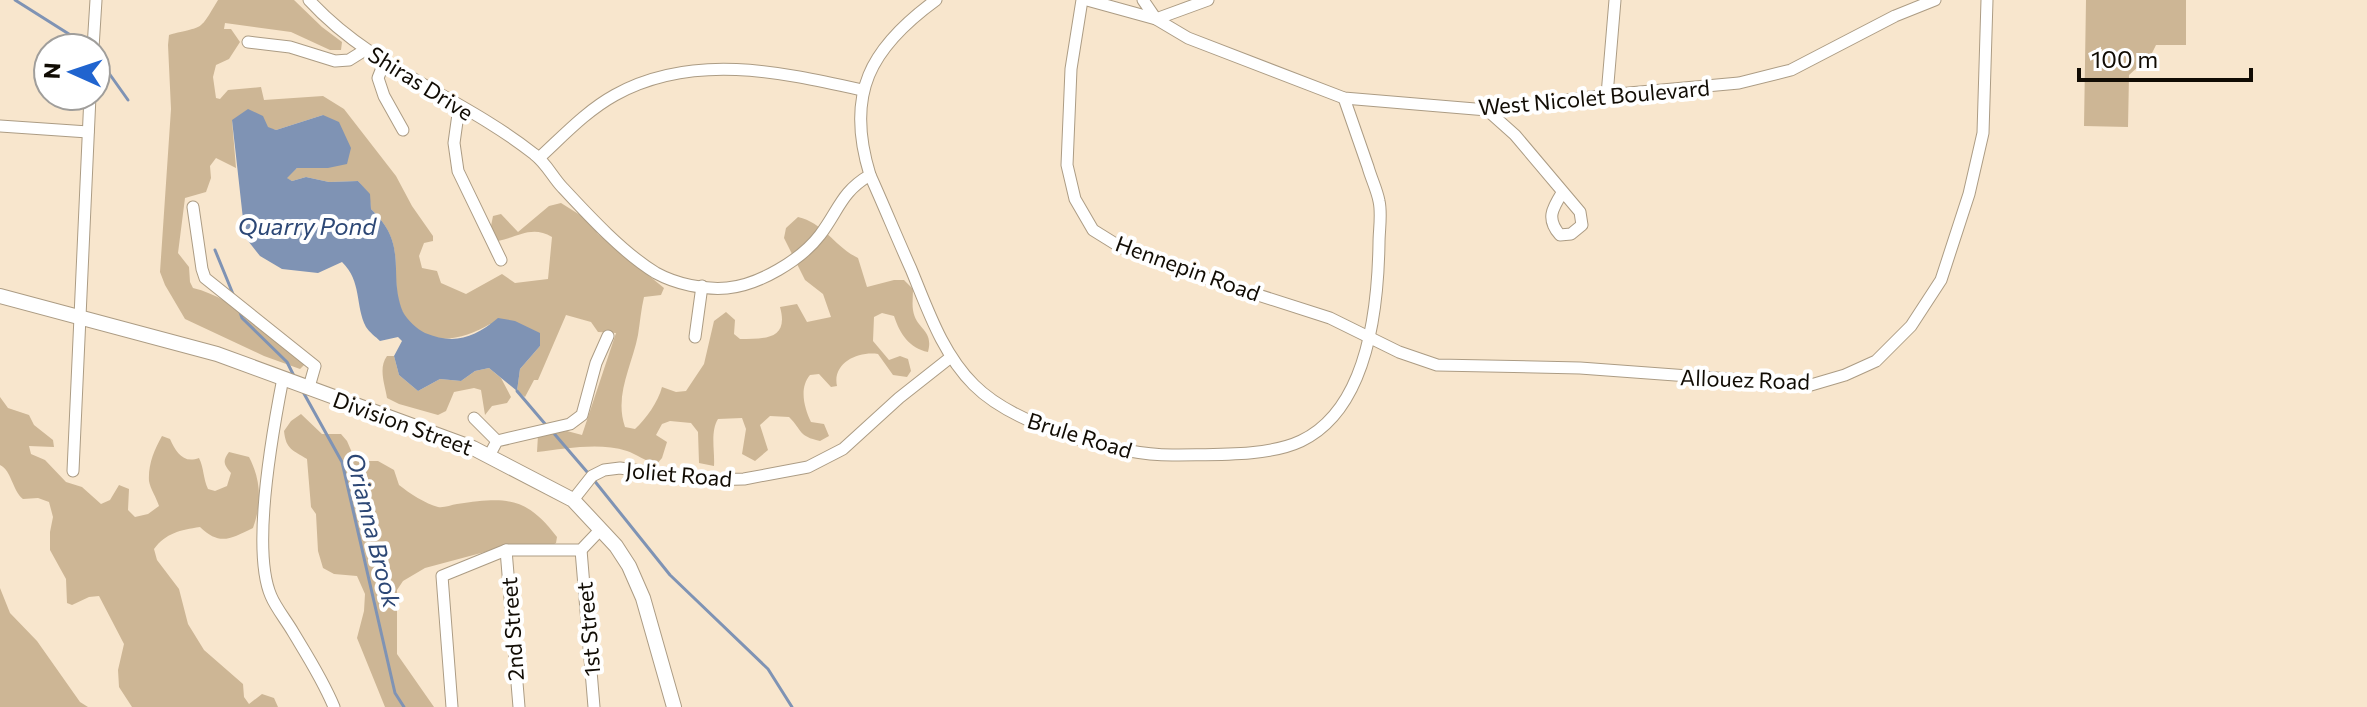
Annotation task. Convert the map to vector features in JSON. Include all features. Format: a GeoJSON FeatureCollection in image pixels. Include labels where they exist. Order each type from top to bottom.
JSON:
{"type":"FeatureCollection","features":[{"type":"Feature","properties":{"kind":"street"},"geometry":{"type":"LineString","coordinates":[[94,32],[96,0]]}},
{"type":"Feature","properties":{"kind":"street","name":"Shiras Drive"},"geometry":{"type":"LineString","coordinates":[[309,0],[365,50],[539,158],[561,185],[634,258],[675,283],[728,288],[744,284],[789,262],[821,234],[853,184],[870,175]]}},
{"type":"Feature","properties":{"kind":"street"},"geometry":{"type":"LineString","coordinates":[[539,158],[566,132],[613,96],[633,86],[684,72],[719,68],[754,70],[862,90],[885,47],[903,26],[936,0]]}},
{"type":"Feature","properties":{"kind":"street","name":"West Nicolet Boulevard"},"geometry":{"type":"LineString","coordinates":[[1085,0],[1156,19],[1214,49],[1344,98],[1487,110],[1739,83],[1791,70],[1895,16],[1935,0]]}},
{"type":"Feature","properties":{"kind":"street","name":"Hennepin Road"},"geometry":{"type":"LineString","coordinates":[[1085,0],[1071,69],[1067,165],[1075,199],[1093,230],[1122,248],[1330,318],[1370,337]]}},
{"type":"Feature","properties":{"kind":"street","name":"West Nicolet Boulevard"},"geometry":{"type":"LineString","coordinates":[[1143,0],[1156,19]]}},
{"type":"Feature","properties":{"kind":"street"},"geometry":{"type":"LineString","coordinates":[[1156,19],[1208,0]]}},
{"type":"Feature","properties":{"kind":"street"},"geometry":{"type":"LineString","coordinates":[[1607,95],[1615,0]]}},
{"type":"Feature","properties":{"kind":"street","name":"Allouez Road"},"geometry":{"type":"LineString","coordinates":[[1370,337],[1399,352],[1437,365],[1580,368],[1811,385],[1876,361],[1911,326],[1941,280],[1969,194],[1983,133],[1987,0]]}},
{"type":"Feature","properties":{"kind":"street"},"geometry":{"type":"LineString","coordinates":[[248,42],[290,47],[335,61],[349,60],[365,50]]}},
{"type":"Feature","properties":{"kind":"street"},"geometry":{"type":"LineString","coordinates":[[384,63],[378,78],[403,130]]}},
{"type":"Feature","properties":{"kind":"street","name":"Brule Road"},"geometry":{"type":"LineString","coordinates":[[862,90],[860,137],[870,175],[951,357],[974,385],[995,402],[1021,416],[1138,454],[1219,454],[1279,449],[1321,430],[1350,389],[1370,337],[1378,288],[1380,202],[1344,98]]}},
{"type":"Feature","properties":{"kind":"street"},"geometry":{"type":"LineString","coordinates":[[459,107],[454,143],[458,171],[501,260]]}},
{"type":"Feature","properties":{"kind":"street"},"geometry":{"type":"LineString","coordinates":[[1487,110],[1515,135],[1562,193]]}},
{"type":"Feature","properties":{"kind":"street"},"geometry":{"type":"LineString","coordinates":[[73,471],[89,112]]}},
{"type":"Feature","properties":{"kind":"street"},"geometry":{"type":"LineString","coordinates":[[0,126],[88,132]]}},
{"type":"Feature","properties":{"kind":"street"},"geometry":{"type":"LineString","coordinates":[[193,207],[205,278],[315,366],[309,387]]}},
{"type":"Feature","properties":{"kind":"street"},"geometry":{"type":"LineString","coordinates":[[695,337],[702,286]]}},
{"type":"Feature","properties":{"kind":"street","name":"Division Street"},"geometry":{"type":"LineString","coordinates":[[0,296],[217,354],[489,456],[573,500],[601,529],[629,566],[643,598],[674,707]]}},
{"type":"Feature","properties":{"kind":"street"},"geometry":{"type":"LineString","coordinates":[[489,456],[497,441],[570,424],[582,415],[596,363],[608,336]]}},
{"type":"Feature","properties":{"kind":"street","name":"Joliet Road"},"geometry":{"type":"LineString","coordinates":[[573,500],[592,476],[604,470],[620,468],[702,480],[744,479],[808,467],[843,449],[899,398],[951,357]]}},
{"type":"Feature","properties":{"kind":"street"},"geometry":{"type":"LineString","coordinates":[[283,378],[272,435],[262,556],[265,579],[272,598],[324,682],[334,707]]}},
{"type":"Feature","properties":{"kind":"street"},"geometry":{"type":"LineString","coordinates":[[474,418],[497,441]]}},
{"type":"Feature","properties":{"kind":"street"},"geometry":{"type":"LineString","coordinates":[[452,707],[442,576],[506,550],[581,550],[601,529]]}},
{"type":"Feature","properties":{"kind":"street","name":"2nd Street"},"geometry":{"type":"LineString","coordinates":[[506,550],[519,707]]}},
{"type":"Feature","properties":{"kind":"street","name":"1st Street"},"geometry":{"type":"LineString","coordinates":[[581,550],[594,707]]}},
{"type":"Feature","properties":{"kind":"shaded area"},"geometry":{"type":"Polygon","coordinates":[[[218,0],[294,0],[342,42],[341,50],[330,50],[291,32],[225,23],[224,29],[231,29],[240,42],[229,59],[216,65],[213,77],[216,98],[220,99],[228,90],[261,87],[264,100],[323,96],[344,109],[396,176],[433,236],[433,241],[424,243],[419,256],[422,268],[437,271],[441,283],[466,294],[502,274],[515,283],[548,279],[552,237],[531,232],[498,241],[491,226],[493,216],[501,214],[518,232],[549,206],[561,203],[588,220],[598,234],[664,288],[661,295],[644,297],[623,392],[625,427],[635,429],[639,425],[655,404],[662,387],[676,392],[686,391],[704,364],[714,321],[726,312],[735,320],[734,334],[740,339],[766,337],[778,331],[782,318],[780,307],[797,304],[807,322],[831,317],[823,294],[805,280],[784,238],[786,228],[798,217],[815,224],[858,258],[867,287],[904,280],[913,289],[913,310],[929,339],[928,352],[906,339],[894,316],[882,313],[874,317],[873,341],[889,360],[900,356],[908,359],[911,371],[907,377],[893,375],[878,354],[862,354],[848,360],[838,371],[837,386],[831,387],[819,374],[810,375],[804,392],[806,410],[811,422],[824,424],[829,436],[820,441],[813,439],[804,435],[789,417],[770,416],[760,425],[768,450],[755,461],[742,454],[746,429],[742,418],[718,419],[713,436],[714,466],[699,463],[698,432],[691,423],[670,421],[662,424],[656,435],[667,442],[656,465],[616,448],[582,447],[537,452],[538,435],[567,431],[582,435],[616,333],[598,332],[591,322],[566,315],[538,380],[534,380],[525,397],[517,391],[520,369],[540,346],[490,324],[455,338],[443,339],[420,333],[403,313],[398,299],[396,261],[390,236],[371,209],[369,194],[358,181],[329,182],[306,177],[292,181],[286,178],[297,168],[328,168],[323,115],[276,130],[232,120],[236,168],[216,158],[210,166],[211,178],[206,192],[185,198],[178,253],[189,267],[193,288],[238,309],[306,363],[300,369],[264,356],[185,319],[160,272],[171,109],[169,35],[200,26],[218,0]]]}},
{"type":"Feature","properties":{"kind":"shaded area"},"geometry":{"type":"Polygon","coordinates":[[[2086,0],[2186,0],[2186,45],[2156,45],[2151,55],[2129,75],[2128,127],[2084,126],[2086,0]]]}},
{"type":"Feature","properties":{"kind":"shaded area"},"geometry":{"type":"Polygon","coordinates":[[[387,356],[394,356],[399,375],[418,391],[440,379],[461,381],[475,371],[489,368],[501,378],[511,397],[507,403],[492,406],[485,415],[481,390],[474,388],[454,392],[446,411],[438,415],[399,404],[387,398],[383,371],[387,356]]]}},
{"type":"Feature","properties":{"kind":"shaded area"},"geometry":{"type":"Polygon","coordinates":[[[0,397],[8,408],[29,415],[34,425],[53,440],[54,447],[29,446],[31,454],[45,460],[66,482],[82,487],[101,504],[110,500],[119,485],[129,489],[128,510],[135,517],[148,514],[159,506],[149,475],[152,458],[162,436],[170,439],[184,458],[199,458],[208,489],[215,491],[227,486],[231,473],[225,460],[229,452],[249,457],[259,492],[253,528],[225,539],[213,537],[200,527],[186,529],[169,536],[154,549],[157,560],[179,589],[188,624],[204,650],[243,684],[244,697],[249,704],[262,694],[274,698],[278,707],[132,707],[119,687],[118,670],[124,644],[99,596],[72,605],[67,603],[66,579],[50,550],[53,517],[49,502],[38,498],[23,499],[0,465],[0,397]]]}},
{"type":"Feature","properties":{"kind":"shaded area"},"geometry":{"type":"Polygon","coordinates":[[[301,414],[322,434],[341,434],[353,455],[367,461],[378,461],[394,470],[399,485],[428,503],[440,507],[489,500],[514,502],[535,514],[557,537],[556,543],[549,547],[515,544],[425,568],[403,581],[397,590],[397,654],[434,707],[385,707],[357,638],[365,594],[357,576],[334,574],[323,568],[318,551],[316,514],[311,507],[307,459],[286,442],[284,431],[301,414]]]}},
{"type":"Feature","properties":{"kind":"shaded area"},"geometry":{"type":"Polygon","coordinates":[[[0,588],[10,613],[37,641],[80,702],[88,707],[0,707],[0,588]]]}},
{"type":"Feature","properties":{"kind":"water","name":"Quarry Pond"},"geometry":{"type":"Polygon","coordinates":[[[248,109],[263,116],[268,127],[276,130],[323,115],[339,122],[351,148],[347,164],[328,168],[297,168],[287,178],[292,181],[306,177],[329,182],[358,181],[370,194],[371,209],[383,222],[394,248],[403,312],[422,331],[445,339],[463,338],[498,318],[515,321],[540,333],[540,346],[520,369],[517,391],[489,368],[475,371],[461,381],[440,379],[418,391],[399,375],[394,356],[402,341],[398,337],[380,341],[366,327],[353,277],[342,262],[318,273],[282,269],[260,256],[245,237],[232,120],[248,109]]]}},
{"type":"Feature","properties":{"kind":"waterway","name":"Orianna Brook"},"geometry":{"type":"LineString","coordinates":[[15,0],[66,32]]}},
{"type":"Feature","properties":{"kind":"waterway","name":"Orianna Brook"},"geometry":{"type":"LineString","coordinates":[[112,78],[128,100]]}},
{"type":"Feature","properties":{"kind":"waterway","name":"Orianna Brook"},"geometry":{"type":"LineString","coordinates":[[215,250],[233,294]]}},
{"type":"Feature","properties":{"kind":"waterway","name":"Orianna Brook"},"geometry":{"type":"LineString","coordinates":[[240,312],[242,318],[287,362],[294,376]]}},
{"type":"Feature","properties":{"kind":"waterway","name":"Orianna Brook"},"geometry":{"type":"LineString","coordinates":[[302,390],[342,462],[395,693],[404,707]]}},
{"type":"Feature","properties":{"kind":"waterway"},"geometry":{"type":"LineString","coordinates":[[517,391],[546,425]]}},
{"type":"Feature","properties":{"kind":"waterway"},"geometry":{"type":"LineString","coordinates":[[551,430],[588,473]]}},
{"type":"Feature","properties":{"kind":"waterway"},"geometry":{"type":"LineString","coordinates":[[593,479],[670,575],[768,669],[792,707]]}}]}
